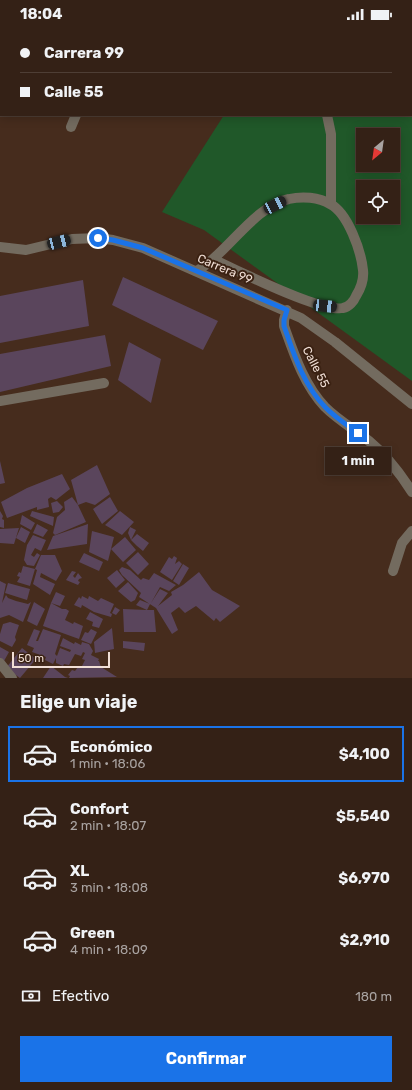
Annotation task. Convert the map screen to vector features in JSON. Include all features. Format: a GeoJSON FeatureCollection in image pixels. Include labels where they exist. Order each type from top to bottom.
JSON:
{"type":"FeatureCollection","features":[{"type":"Feature","properties":{"kind":"street"},"geometry":{"type":"LineString","coordinates":[[71,127],[76,116]]}},
{"type":"Feature","properties":{"kind":"street"},"geometry":{"type":"LineString","coordinates":[[327,116],[331,134],[331,204]]}},
{"type":"Feature","properties":{"kind":"street"},"geometry":{"type":"LineString","coordinates":[[197,271],[213,259],[261,212],[288,198],[316,198],[331,204],[345,218],[356,242],[363,271],[361,287],[353,301],[343,308],[325,306],[272,287],[213,259]]}},
{"type":"Feature","properties":{"kind":"street","name":"Carrera 99"},"geometry":{"type":"LineString","coordinates":[[0,247],[26,250],[72,239],[105,238],[143,248],[287,310],[301,318],[335,342],[412,404]]}},
{"type":"Feature","properties":{"kind":"street","name":"Calle 55"},"geometry":{"type":"LineString","coordinates":[[287,310],[284,326],[297,362],[311,390],[333,415],[368,441],[387,458],[412,492]]}},
{"type":"Feature","properties":{"kind":"street"},"geometry":{"type":"LineString","coordinates":[[0,401],[104,383]]}},
{"type":"Feature","properties":{"kind":"street"},"geometry":{"type":"LineString","coordinates":[[393,571],[402,542],[412,531]]}},
{"type":"Feature","properties":{"kind":"street"},"geometry":{"type":"LineString","coordinates":[[0,663],[12,678]]}},
{"type":"Feature","properties":{"kind":"green space"},"geometry":{"type":"Polygon","coordinates":[[[223,116],[412,116],[412,381],[204,230],[162,212],[223,116]]]}},
{"type":"Feature","properties":{"kind":"building"},"geometry":{"type":"Polygon","coordinates":[[[123,277],[218,321],[203,350],[112,305],[123,277]]]}},
{"type":"Feature","properties":{"kind":"building"},"geometry":{"type":"Polygon","coordinates":[[[83,280],[89,326],[0,343],[0,296],[83,280]]]}},
{"type":"Feature","properties":{"kind":"building"},"geometry":{"type":"Polygon","coordinates":[[[105,335],[111,366],[0,392],[0,354],[105,335]]]}},
{"type":"Feature","properties":{"kind":"building"},"geometry":{"type":"Polygon","coordinates":[[[129,342],[161,359],[151,403],[118,380],[129,342]]]}},
{"type":"Feature","properties":{"kind":"building"},"geometry":{"type":"Polygon","coordinates":[[[0,461],[5,483],[0,484],[0,461]]]}},
{"type":"Feature","properties":{"kind":"building"},"geometry":{"type":"Polygon","coordinates":[[[97,465],[110,494],[95,505],[86,502],[78,505],[71,480],[97,465]]]}},
{"type":"Feature","properties":{"kind":"building"},"geometry":{"type":"Polygon","coordinates":[[[62,474],[70,489],[56,500],[51,497],[48,499],[49,507],[37,510],[37,507],[7,518],[1,502],[27,488],[62,474]]]}},
{"type":"Feature","properties":{"kind":"building"},"geometry":{"type":"Polygon","coordinates":[[[72,497],[78,505],[86,522],[55,535],[53,533],[57,517],[65,510],[64,502],[72,497]]]}},
{"type":"Feature","properties":{"kind":"building"},"geometry":{"type":"Polygon","coordinates":[[[110,497],[118,511],[102,524],[93,509],[110,497]]]}},
{"type":"Feature","properties":{"kind":"building"},"geometry":{"type":"Polygon","coordinates":[[[57,501],[63,507],[59,512],[53,513],[51,503],[57,501]]]}},
{"type":"Feature","properties":{"kind":"building"},"geometry":{"type":"Polygon","coordinates":[[[0,511],[3,516],[2,519],[4,520],[4,528],[0,527],[0,511]]]}},
{"type":"Feature","properties":{"kind":"building"},"geometry":{"type":"Polygon","coordinates":[[[32,511],[54,517],[53,526],[30,516],[32,511]]]}},
{"type":"Feature","properties":{"kind":"building"},"geometry":{"type":"Polygon","coordinates":[[[120,511],[134,522],[122,535],[105,525],[120,511]]]}},
{"type":"Feature","properties":{"kind":"building"},"geometry":{"type":"Polygon","coordinates":[[[22,515],[35,523],[31,530],[20,524],[22,515]]]}},
{"type":"Feature","properties":{"kind":"building"},"geometry":{"type":"Polygon","coordinates":[[[37,524],[48,530],[43,537],[33,533],[37,524]]]}},
{"type":"Feature","properties":{"kind":"building"},"geometry":{"type":"Polygon","coordinates":[[[88,524],[87,544],[47,550],[53,536],[88,524]]]}},
{"type":"Feature","properties":{"kind":"building"},"geometry":{"type":"Polygon","coordinates":[[[21,527],[30,532],[25,543],[16,538],[21,527]]]}},
{"type":"Feature","properties":{"kind":"building"},"geometry":{"type":"Polygon","coordinates":[[[130,527],[136,530],[131,540],[128,533],[130,527]]]}},
{"type":"Feature","properties":{"kind":"building"},"geometry":{"type":"Polygon","coordinates":[[[19,528],[14,544],[0,543],[0,529],[19,528]]]}},
{"type":"Feature","properties":{"kind":"building"},"geometry":{"type":"Polygon","coordinates":[[[92,531],[114,537],[108,561],[89,552],[92,531]]]}},
{"type":"Feature","properties":{"kind":"building"},"geometry":{"type":"Polygon","coordinates":[[[137,534],[149,543],[143,551],[131,540],[137,534]]]}},
{"type":"Feature","properties":{"kind":"building"},"geometry":{"type":"Polygon","coordinates":[[[33,535],[46,540],[41,551],[35,548],[31,555],[34,557],[37,553],[40,555],[34,566],[27,565],[24,560],[27,545],[33,535]]]}},
{"type":"Feature","properties":{"kind":"building"},"geometry":{"type":"Polygon","coordinates":[[[125,537],[136,550],[123,562],[111,549],[125,537]]]}},
{"type":"Feature","properties":{"kind":"building"},"geometry":{"type":"Polygon","coordinates":[[[138,552],[149,564],[138,575],[126,563],[138,552]]]}},
{"type":"Feature","properties":{"kind":"building"},"geometry":{"type":"Polygon","coordinates":[[[84,553],[103,562],[99,571],[79,562],[84,553]]]}},
{"type":"Feature","properties":{"kind":"building"},"geometry":{"type":"Polygon","coordinates":[[[41,555],[55,555],[62,571],[56,581],[41,573],[40,577],[55,584],[50,595],[33,584],[37,570],[35,569],[41,555]]]}},
{"type":"Feature","properties":{"kind":"building"},"geometry":{"type":"Polygon","coordinates":[[[174,556],[177,558],[175,564],[179,561],[182,564],[172,580],[160,572],[169,557],[172,559],[174,556]]]}},
{"type":"Feature","properties":{"kind":"building"},"geometry":{"type":"Polygon","coordinates":[[[183,564],[189,568],[179,585],[173,581],[183,564]]]}},
{"type":"Feature","properties":{"kind":"building"},"geometry":{"type":"Polygon","coordinates":[[[23,566],[35,569],[30,586],[17,582],[20,577],[17,576],[19,572],[21,573],[23,566]]]}},
{"type":"Feature","properties":{"kind":"building"},"geometry":{"type":"Polygon","coordinates":[[[122,567],[130,570],[141,580],[143,578],[149,580],[154,573],[176,585],[169,591],[160,587],[151,603],[160,589],[168,593],[158,606],[172,595],[171,592],[183,585],[199,572],[212,590],[240,606],[220,622],[216,618],[214,621],[196,606],[185,613],[179,607],[171,613],[178,630],[172,634],[156,608],[139,597],[141,593],[122,575],[119,570],[122,567]]]}},
{"type":"Feature","properties":{"kind":"building"},"geometry":{"type":"Polygon","coordinates":[[[117,570],[125,580],[116,588],[107,578],[117,570]]]}},
{"type":"Feature","properties":{"kind":"building"},"geometry":{"type":"Polygon","coordinates":[[[72,571],[76,572],[73,576],[75,578],[78,573],[82,578],[79,579],[78,581],[80,582],[78,585],[66,580],[72,571]]]}},
{"type":"Feature","properties":{"kind":"building"},"geometry":{"type":"Polygon","coordinates":[[[0,581],[6,584],[2,603],[6,595],[8,598],[16,601],[28,604],[31,602],[23,622],[9,615],[0,618],[0,581]]]}},
{"type":"Feature","properties":{"kind":"building"},"geometry":{"type":"Polygon","coordinates":[[[128,582],[138,593],[135,600],[131,602],[118,591],[128,582]]]}},
{"type":"Feature","properties":{"kind":"building"},"geometry":{"type":"Polygon","coordinates":[[[8,583],[30,589],[27,600],[5,593],[8,583]]]}},
{"type":"Feature","properties":{"kind":"building"},"geometry":{"type":"Polygon","coordinates":[[[56,592],[65,596],[60,606],[51,603],[56,592]]]}},
{"type":"Feature","properties":{"kind":"building"},"geometry":{"type":"Polygon","coordinates":[[[82,596],[88,599],[89,596],[98,601],[101,598],[114,604],[110,613],[112,614],[111,617],[94,612],[82,605],[81,608],[74,605],[79,597],[81,599],[82,596]]]}},
{"type":"Feature","properties":{"kind":"building"},"geometry":{"type":"Polygon","coordinates":[[[140,600],[150,604],[147,610],[136,605],[140,600]]]}},
{"type":"Feature","properties":{"kind":"building"},"geometry":{"type":"Polygon","coordinates":[[[34,602],[45,609],[37,626],[27,621],[34,602]]]}},
{"type":"Feature","properties":{"kind":"building"},"geometry":{"type":"Polygon","coordinates":[[[51,603],[69,611],[65,620],[73,624],[74,622],[83,626],[79,639],[43,626],[51,603]]]}},
{"type":"Feature","properties":{"kind":"building"},"geometry":{"type":"Polygon","coordinates":[[[115,607],[120,610],[116,615],[112,613],[115,607]]]}},
{"type":"Feature","properties":{"kind":"building"},"geometry":{"type":"Polygon","coordinates":[[[123,609],[154,610],[156,632],[124,632],[123,609]]]}},
{"type":"Feature","properties":{"kind":"building"},"geometry":{"type":"Polygon","coordinates":[[[90,612],[103,619],[99,628],[92,626],[93,622],[86,619],[90,612]]]}},
{"type":"Feature","properties":{"kind":"building"},"geometry":{"type":"Polygon","coordinates":[[[10,622],[19,625],[15,637],[16,640],[12,647],[0,641],[0,634],[3,624],[10,622]]]}},
{"type":"Feature","properties":{"kind":"building"},"geometry":{"type":"Polygon","coordinates":[[[112,628],[114,649],[95,653],[94,642],[112,628]]]}},
{"type":"Feature","properties":{"kind":"building"},"geometry":{"type":"Polygon","coordinates":[[[34,629],[40,631],[36,641],[38,641],[43,629],[61,635],[55,654],[57,656],[60,648],[70,652],[71,650],[60,646],[63,638],[74,644],[75,642],[81,645],[82,642],[89,644],[93,651],[91,655],[99,659],[98,661],[101,667],[117,677],[69,678],[70,676],[68,675],[72,670],[75,671],[78,667],[81,668],[85,660],[82,659],[85,653],[83,652],[81,656],[75,654],[69,665],[64,664],[63,666],[56,663],[56,658],[53,664],[45,660],[46,657],[32,652],[34,648],[27,645],[34,629]]]}},
{"type":"Feature","properties":{"kind":"building"},"geometry":{"type":"Polygon","coordinates":[[[91,629],[97,632],[91,644],[81,640],[85,632],[88,633],[91,629]]]}},
{"type":"Feature","properties":{"kind":"building"},"geometry":{"type":"Polygon","coordinates":[[[123,641],[145,643],[144,651],[123,648],[123,641]]]}},
{"type":"Feature","properties":{"kind":"building"},"geometry":{"type":"Polygon","coordinates":[[[0,647],[9,652],[4,661],[0,658],[0,647]]]}},
{"type":"Feature","properties":{"kind":"building"},"geometry":{"type":"Polygon","coordinates":[[[22,648],[36,659],[20,678],[6,668],[22,648]]]}},
{"type":"Feature","properties":{"kind":"building"},"geometry":{"type":"Polygon","coordinates":[[[51,666],[65,677],[68,678],[43,678],[51,666]]]}},
{"type":"Feature","properties":{"kind":"route"},"geometry":{"type":"LineString","coordinates":[[98,238],[128,243],[143,248],[287,310],[284,326],[297,362],[311,390],[333,415],[358,433]]}}]}
